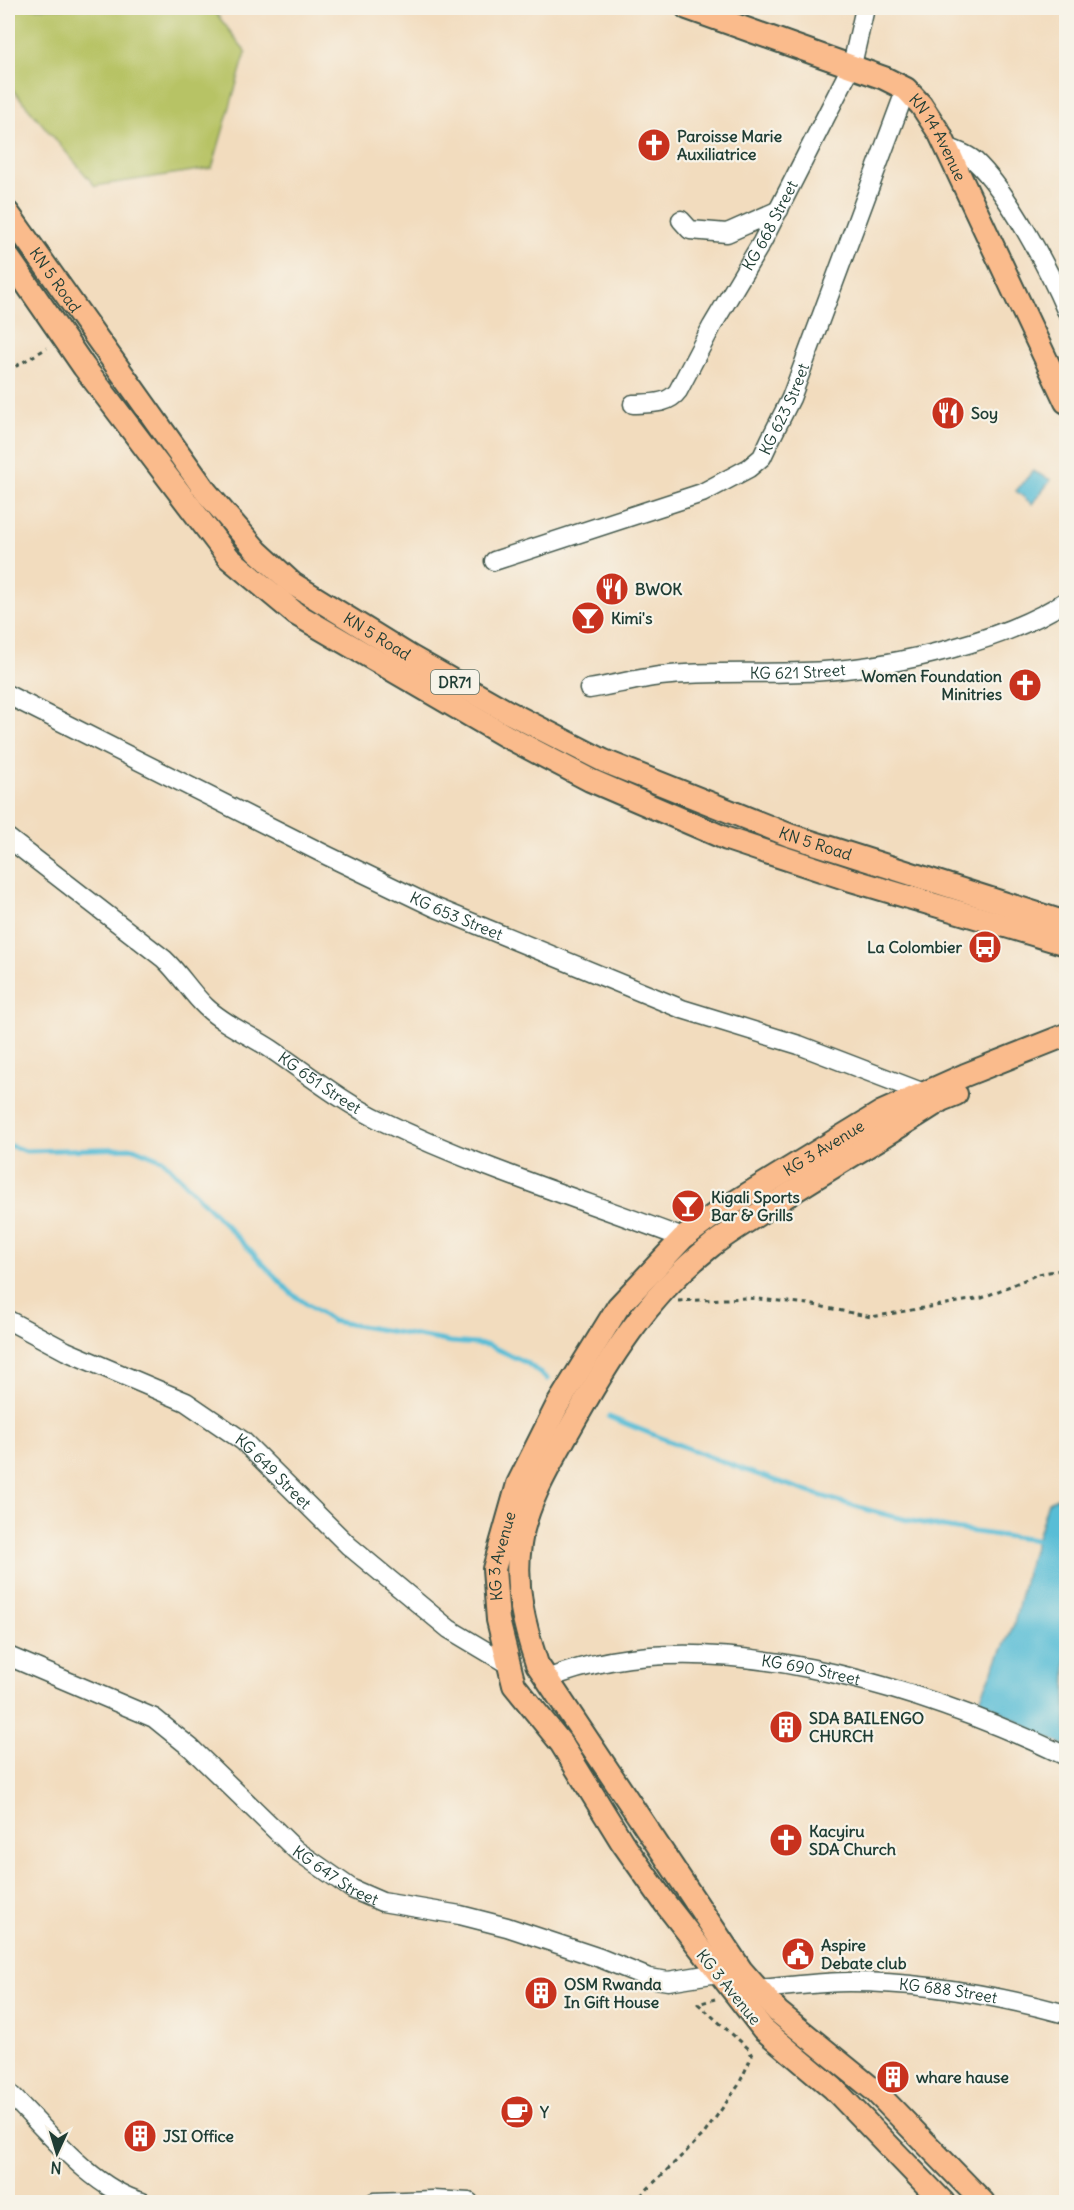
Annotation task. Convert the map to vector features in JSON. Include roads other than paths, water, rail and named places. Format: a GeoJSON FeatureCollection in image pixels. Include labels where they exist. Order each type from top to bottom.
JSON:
{"type":"FeatureCollection","features":[{"type":"Feature","properties":{"kind":"main road","name":"KN 14 Avenue"},"geometry":{"type":"LineString","coordinates":[[687,8],[852,65],[906,89],[921,105],[947,147],[1064,391]]}},
{"type":"Feature","properties":{"kind":"main road","name":"KN 5 Road"},"geometry":{"type":"LineString","coordinates":[[8,213],[207,493],[257,551],[293,584],[421,663],[506,711],[604,761],[789,835],[1066,923]]}},
{"type":"Feature","properties":{"kind":"main road","name":"KN 5 Road"},"geometry":{"type":"LineString","coordinates":[[8,257],[64,339],[229,558],[296,614],[504,735],[590,780],[706,830],[778,857],[1066,944]]}},
{"type":"Feature","properties":{"kind":"main road","name":"KG 3 Avenue"},"geometry":{"type":"LineString","coordinates":[[983,2202],[875,2091],[821,2050],[778,2012],[718,1973],[622,1842],[561,1743],[513,1685],[511,1666],[498,1620],[494,1569],[518,1484],[557,1406],[618,1307],[683,1238],[717,1213],[873,1118],[924,1093],[1066,1035]]}},
{"type":"Feature","properties":{"kind":"main road","name":"KG 3 Avenue"},"geometry":{"type":"LineString","coordinates":[[943,2202],[833,2088],[763,2029],[747,1993],[741,1970],[537,1664],[526,1629],[518,1590],[520,1542],[549,1466],[607,1364],[638,1318],[659,1294],[711,1245],[798,1187],[941,1100],[1066,1049]]}},
{"type":"Feature","properties":{"kind":"street","name":"KG 668 Street"},"geometry":{"type":"LineString","coordinates":[[633,404],[662,402],[673,398],[678,391],[712,326],[779,210],[852,65],[865,8]]}},
{"type":"Feature","properties":{"kind":"street","name":"KG 623 Street"},"geometry":{"type":"LineString","coordinates":[[494,561],[702,493],[728,481],[762,457],[791,398],[906,89]]}},
{"type":"Feature","properties":{"kind":"street"},"geometry":{"type":"LineString","coordinates":[[947,147],[975,160],[997,189],[1056,287],[1066,310]]}},
{"type":"Feature","properties":{"kind":"street"},"geometry":{"type":"LineString","coordinates":[[681,220],[690,230],[727,234],[779,210]]}},
{"type":"Feature","properties":{"kind":"street","name":"KG 621 Street"},"geometry":{"type":"LineString","coordinates":[[589,689],[660,676],[741,671],[824,671],[923,656],[1026,621],[1066,601]]}},
{"type":"Feature","properties":{"kind":"street","name":"KG 653 Street"},"geometry":{"type":"LineString","coordinates":[[8,695],[348,866],[435,907],[682,1009],[799,1046],[924,1093]]}},
{"type":"Feature","properties":{"kind":"street","name":"KG 651 Street"},"geometry":{"type":"LineString","coordinates":[[8,838],[164,959],[182,976],[205,1006],[222,1020],[272,1050],[350,1104],[381,1121],[500,1172],[683,1238]]}},
{"type":"Feature","properties":{"kind":"street","name":"KG 649 Street"},"geometry":{"type":"LineString","coordinates":[[8,1320],[66,1351],[186,1402],[243,1442],[349,1546],[449,1629],[511,1666]]}},
{"type":"Feature","properties":{"kind":"street","name":"KG 647 Street"},"geometry":{"type":"LineString","coordinates":[[8,1656],[154,1718],[191,1748],[296,1850],[352,1889],[372,1898],[382,1902],[460,1915],[507,1927],[600,1958],[649,1978],[668,1981],[718,1973]]}},
{"type":"Feature","properties":{"kind":"street","name":"KG 690 Street"},"geometry":{"type":"LineString","coordinates":[[547,1679],[575,1668],[627,1657],[706,1656],[776,1663],[883,1686],[985,1722],[1066,1756]]}},
{"type":"Feature","properties":{"kind":"street","name":"KG 688 Street"},"geometry":{"type":"LineString","coordinates":[[747,1993],[848,1982],[922,1985],[998,1996],[1066,2014]]}},
{"type":"Feature","properties":{"kind":"street"},"geometry":{"type":"LineString","coordinates":[[8,2092],[98,2180],[125,2198],[142,2202]]}},
{"type":"Feature","properties":{"kind":"street"},"geometry":{"type":"LineString","coordinates":[[374,2202],[451,2200],[469,2202]]}},
{"type":"Feature","properties":{"kind":"water"},"geometry":{"type":"Polygon","coordinates":[[[1033,471],[1051,480],[1032,504],[1016,491],[1033,471]]]}},
{"type":"Feature","properties":{"kind":"water"},"geometry":{"type":"Polygon","coordinates":[[[1066,1494],[1066,1746],[1041,1735],[980,1699],[1014,1624],[1026,1573],[1048,1502],[1066,1494]]]}},
{"type":"Feature","properties":{"kind":"waterway"},"geometry":{"type":"LineString","coordinates":[[8,1145],[26,1151],[134,1148],[163,1160],[292,1294],[332,1321],[451,1342],[488,1345],[527,1363],[547,1379]]}},
{"type":"Feature","properties":{"kind":"waterway"},"geometry":{"type":"LineString","coordinates":[[609,1417],[772,1480],[893,1517],[979,1533],[1044,1541]]}},
{"type":"Feature","properties":{"kind":"place","name":"Paroisse Marie Auxiliatrice"},"geometry":{"type":"Point","coordinates":[654,145]}},
{"type":"Feature","properties":{"kind":"place","name":"Soy"},"geometry":{"type":"Point","coordinates":[948,413]}},
{"type":"Feature","properties":{"kind":"place","name":"BWOK"},"geometry":{"type":"Point","coordinates":[612,589]}},
{"type":"Feature","properties":{"kind":"place","name":"Kimi's"},"geometry":{"type":"Point","coordinates":[588,618]}},
{"type":"Feature","properties":{"kind":"place","name":"Women Foundation Minitries"},"geometry":{"type":"Point","coordinates":[1025,685]}},
{"type":"Feature","properties":{"kind":"place","name":"La Colombier"},"geometry":{"type":"Point","coordinates":[985,947]}},
{"type":"Feature","properties":{"kind":"place","name":"Kigali Sports Bar & Grills"},"geometry":{"type":"Point","coordinates":[688,1206]}},
{"type":"Feature","properties":{"kind":"place","name":"SDA BAILENGO CHURCH"},"geometry":{"type":"Point","coordinates":[786,1727]}},
{"type":"Feature","properties":{"kind":"place","name":"Kacyiru SDA Church"},"geometry":{"type":"Point","coordinates":[786,1840]}},
{"type":"Feature","properties":{"kind":"place","name":"Aspire Debate club"},"geometry":{"type":"Point","coordinates":[798,1954]}},
{"type":"Feature","properties":{"kind":"place","name":"OSM Rwanda In Gift House"},"geometry":{"type":"Point","coordinates":[541,1993]}},
{"type":"Feature","properties":{"kind":"place","name":"whare hause"},"geometry":{"type":"Point","coordinates":[893,2077]}},
{"type":"Feature","properties":{"kind":"place","name":"Y"},"geometry":{"type":"Point","coordinates":[517,2112]}},
{"type":"Feature","properties":{"kind":"place","name":"JSI Office"},"geometry":{"type":"Point","coordinates":[140,2136]}}]}
